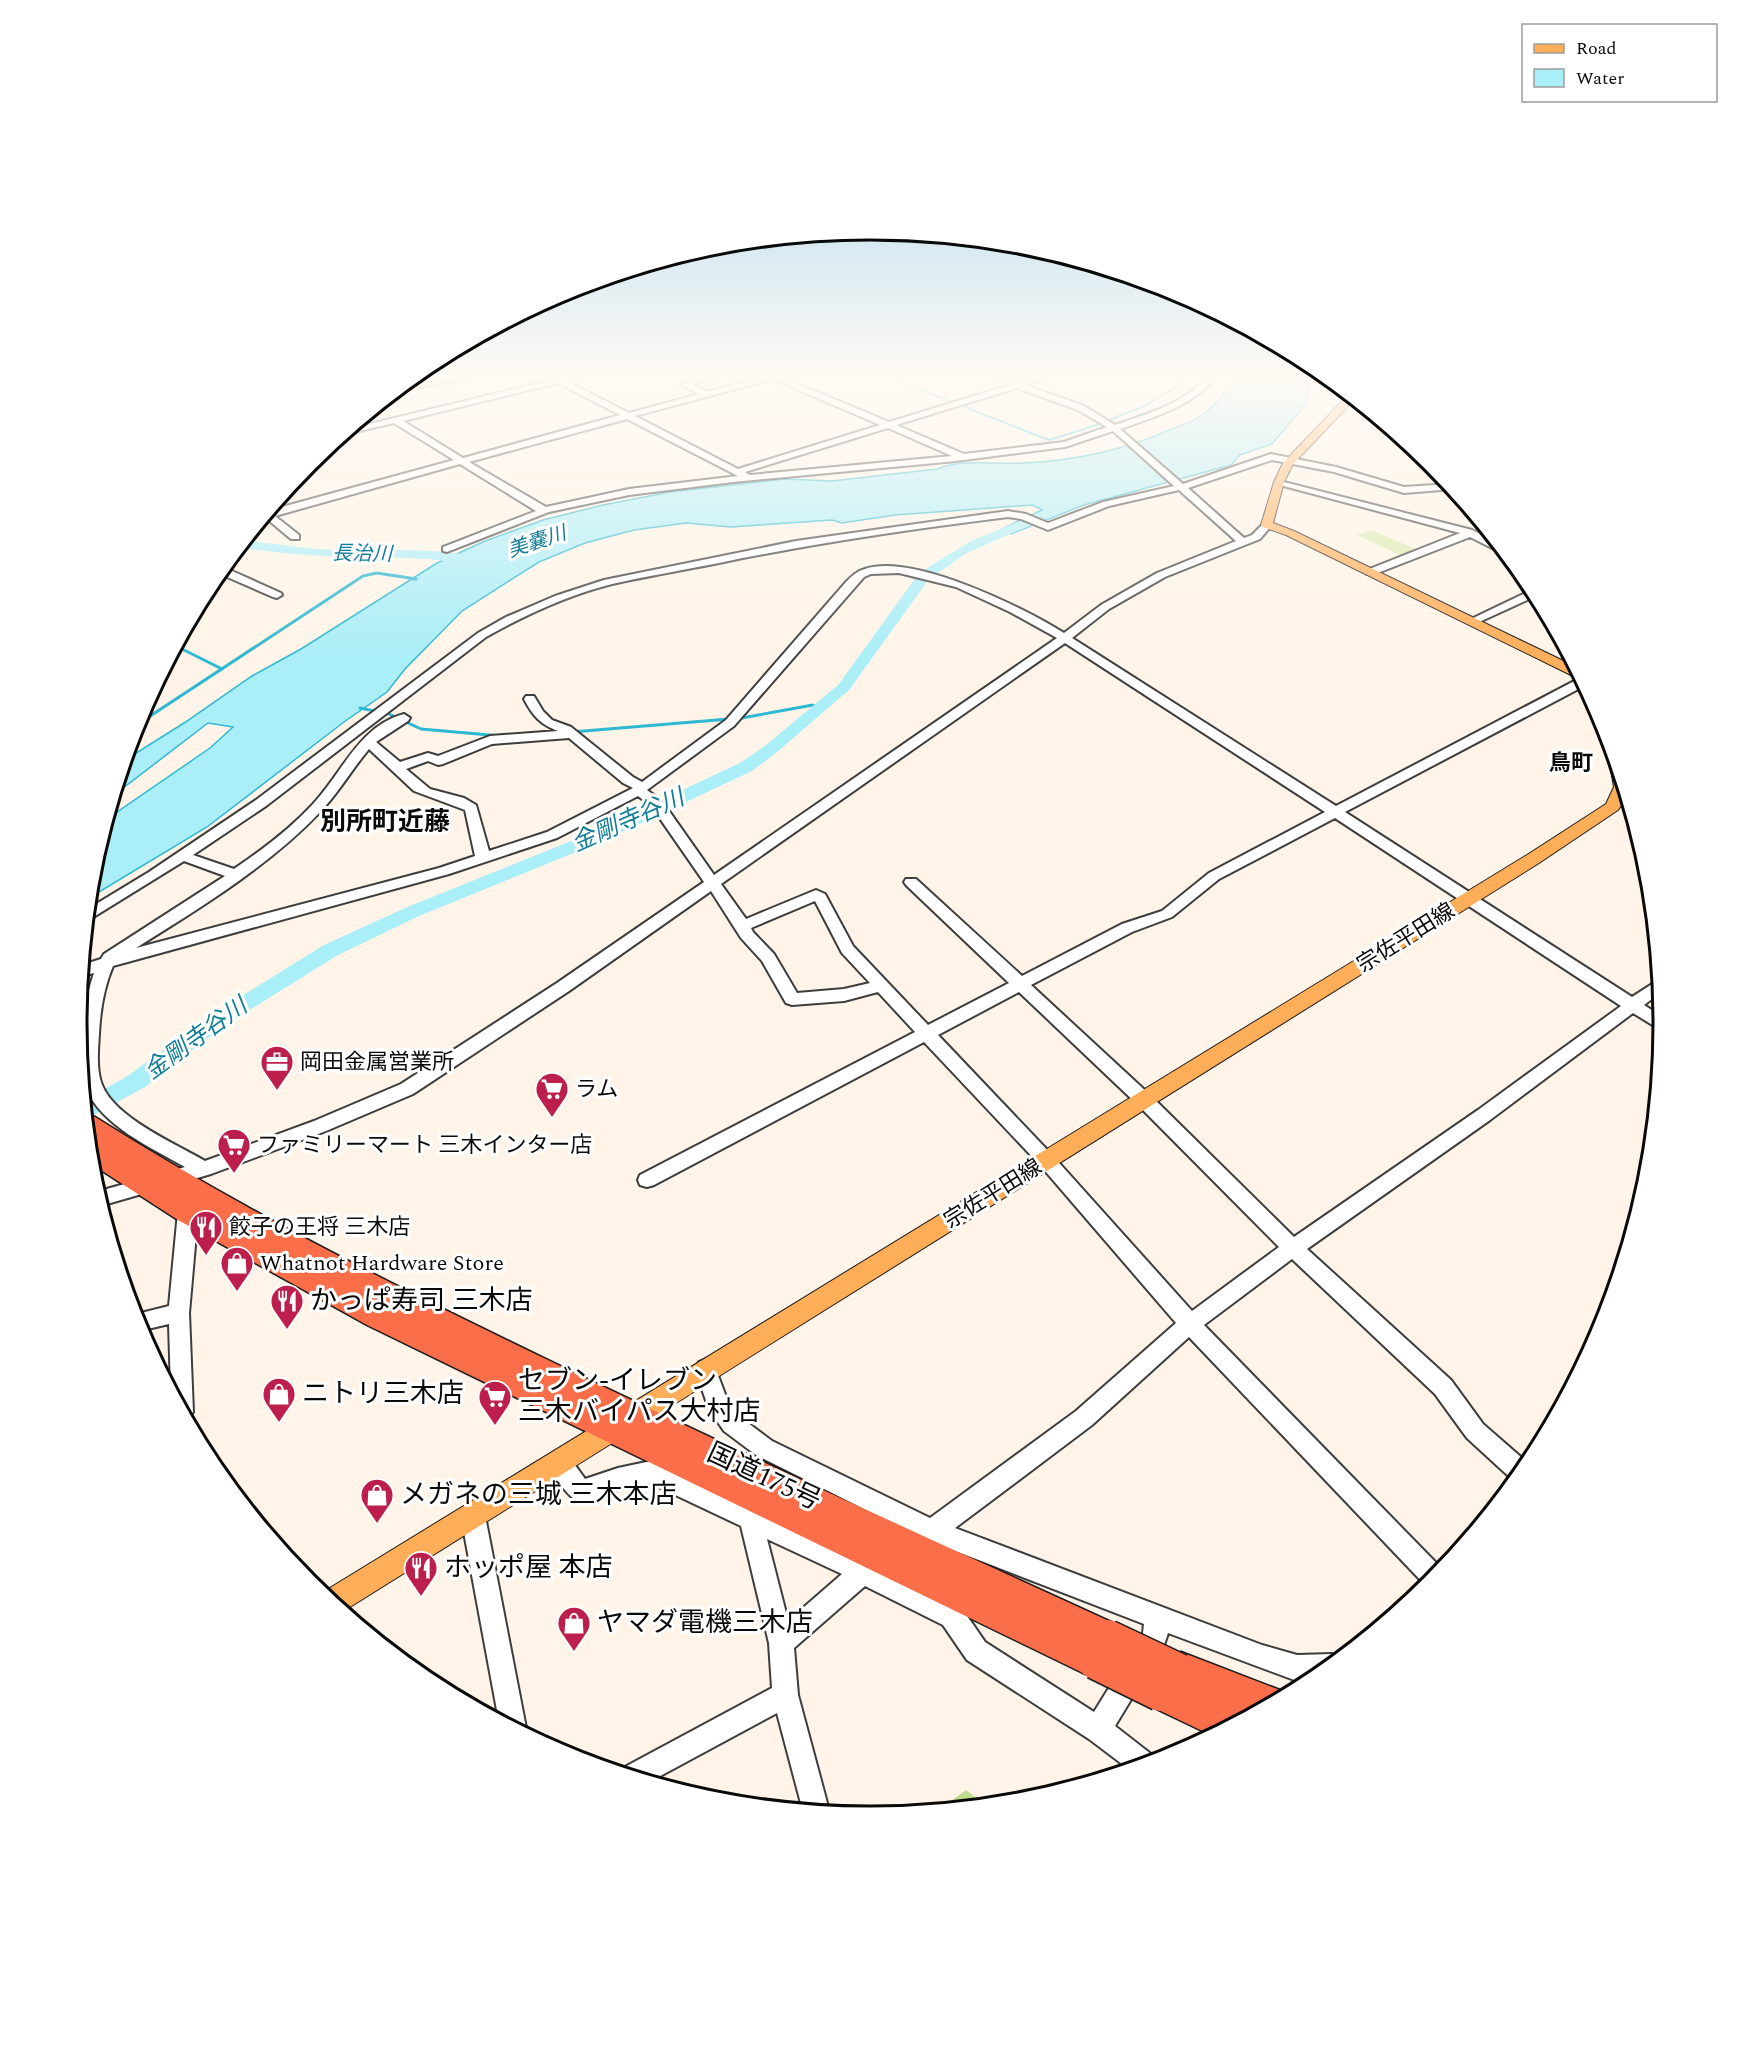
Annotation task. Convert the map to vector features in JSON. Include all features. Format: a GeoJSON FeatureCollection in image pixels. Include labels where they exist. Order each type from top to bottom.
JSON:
{"type":"FeatureCollection","features":[{"type":"Feature","properties":{"kind":"highway","name":"国道175号"},"geometry":{"type":"LineString","coordinates":[[96,1138],[157,1181],[405,1305],[622,1422]]}},
{"type":"Feature","properties":{"kind":"highway","name":"国道175号"},"geometry":{"type":"LineString","coordinates":[[157,1181],[188,1212],[378,1316],[622,1422],[1174,1678],[1251,1708]]}},
{"type":"Feature","properties":{"kind":"highway","name":"国道175号"},"geometry":{"type":"LineString","coordinates":[[1174,1678],[1227,1721]]}},
{"type":"Feature","properties":{"kind":"highway"},"geometry":{"type":"LineString","coordinates":[[1174,1678],[1262,1702]]}},
{"type":"Feature","properties":{"kind":"main road"},"geometry":{"type":"LineString","coordinates":[[1286,469],[1279,482],[1267,525],[1290,533],[1568,668]]}},
{"type":"Feature","properties":{"kind":"main road","name":"宗佐平田線"},"geometry":{"type":"LineString","coordinates":[[338,1599],[1469,899],[1621,800]]}},
{"type":"Feature","properties":{"kind":"street"},"geometry":{"type":"LineString","coordinates":[[277,512],[433,469]]}},
{"type":"Feature","properties":{"kind":"street"},"geometry":{"type":"LineString","coordinates":[[473,469],[540,509],[546,510]]}},
{"type":"Feature","properties":{"kind":"street"},"geometry":{"type":"LineString","coordinates":[[729,469],[747,478]]}},
{"type":"Feature","properties":{"kind":"street"},"geometry":{"type":"LineString","coordinates":[[736,472],[747,469]]}},
{"type":"Feature","properties":{"kind":"street"},"geometry":{"type":"LineString","coordinates":[[447,549],[546,510],[637,491],[849,469]]}},
{"type":"Feature","properties":{"kind":"street"},"geometry":{"type":"LineString","coordinates":[[1159,469],[1243,542]]}},
{"type":"Feature","properties":{"kind":"street"},"geometry":{"type":"LineString","coordinates":[[96,911],[261,803],[482,635],[510,619],[559,598],[641,574],[796,544],[918,525],[1008,514],[1023,516],[1048,527],[1126,498],[1180,487],[1236,469]]}},
{"type":"Feature","properties":{"kind":"street"},"geometry":{"type":"LineString","coordinates":[[1328,469],[1404,490],[1442,487]]}},
{"type":"Feature","properties":{"kind":"street"},"geometry":{"type":"LineString","coordinates":[[1279,482],[1474,535],[1488,542]]}},
{"type":"Feature","properties":{"kind":"street"},"geometry":{"type":"LineString","coordinates":[[271,519],[295,537]]}},
{"type":"Feature","properties":{"kind":"street"},"geometry":{"type":"LineString","coordinates":[[107,1196],[204,1168],[320,1126],[407,1089],[563,987],[1064,638],[1105,607],[1161,575],[1262,533],[1267,525]]}},
{"type":"Feature","properties":{"kind":"street"},"geometry":{"type":"LineString","coordinates":[[1371,572],[1482,534]]}},
{"type":"Feature","properties":{"kind":"street"},"geometry":{"type":"LineString","coordinates":[[89,969],[243,924],[444,871],[552,835],[640,789],[730,723],[860,575],[880,569],[918,574],[987,596],[1064,638],[1337,812],[1654,1019]]}},
{"type":"Feature","properties":{"kind":"street"},"geometry":{"type":"LineString","coordinates":[[229,574],[277,595]]}},
{"type":"Feature","properties":{"kind":"street"},"geometry":{"type":"LineString","coordinates":[[1473,621],[1527,596]]}},
{"type":"Feature","properties":{"kind":"street"},"geometry":{"type":"LineString","coordinates":[[647,1180],[1126,928],[1155,920],[1167,914],[1214,876],[1577,685]]}},
{"type":"Feature","properties":{"kind":"street"},"geometry":{"type":"LineString","coordinates":[[530,699],[538,713],[548,723],[571,734],[657,804],[743,926],[746,934],[768,958],[792,999],[844,995],[882,986]]}},
{"type":"Feature","properties":{"kind":"street"},"geometry":{"type":"LineString","coordinates":[[88,1062],[89,1034],[102,973],[110,958],[236,875],[293,829],[322,802],[366,742],[387,725],[404,718]]}},
{"type":"Feature","properties":{"kind":"street"},"geometry":{"type":"LineString","coordinates":[[396,768],[428,757],[438,761],[490,740],[571,734]]}},
{"type":"Feature","properties":{"kind":"street"},"geometry":{"type":"LineString","coordinates":[[366,742],[373,744],[421,790],[465,803],[471,808],[477,822],[483,858]]}},
{"type":"Feature","properties":{"kind":"street"},"geometry":{"type":"LineString","coordinates":[[182,856],[236,875]]}},
{"type":"Feature","properties":{"kind":"street"},"geometry":{"type":"LineString","coordinates":[[911,882],[1144,1100],[1293,1248],[1443,1388],[1475,1431],[1516,1468]]}},
{"type":"Feature","properties":{"kind":"street"},"geometry":{"type":"LineString","coordinates":[[743,926],[816,895],[820,897],[847,949],[1046,1160],[1190,1324],[1429,1573]]}},
{"type":"Feature","properties":{"kind":"street"},"geometry":{"type":"LineString","coordinates":[[932,1531],[1084,1418],[1190,1324],[1293,1248],[1484,1115],[1653,990]]}},
{"type":"Feature","properties":{"kind":"street"},"geometry":{"type":"LineString","coordinates":[[91,1092],[113,1113],[142,1134],[204,1168]]}},
{"type":"Feature","properties":{"kind":"street"},"geometry":{"type":"LineString","coordinates":[[181,1395],[179,1313],[188,1212]]}},
{"type":"Feature","properties":{"kind":"street"},"geometry":{"type":"LineString","coordinates":[[146,1321],[179,1313]]}},
{"type":"Feature","properties":{"kind":"street"},"geometry":{"type":"LineString","coordinates":[[706,1369],[717,1402],[732,1424],[764,1448],[932,1531],[1297,1668],[1316,1667]]}},
{"type":"Feature","properties":{"kind":"street"},"geometry":{"type":"LineString","coordinates":[[559,1462],[581,1492],[618,1479],[651,1472],[952,1616],[976,1650],[1098,1730],[1137,1759]]}},
{"type":"Feature","properties":{"kind":"street"},"geometry":{"type":"LineString","coordinates":[[473,1516],[511,1719]]}},
{"type":"Feature","properties":{"kind":"street"},"geometry":{"type":"LineString","coordinates":[[751,1520],[781,1643],[785,1695],[815,1805]]}},
{"type":"Feature","properties":{"kind":"street"},"geometry":{"type":"LineString","coordinates":[[781,1643],[863,1572]]}},
{"type":"Feature","properties":{"kind":"street"},"geometry":{"type":"LineString","coordinates":[[1098,1730],[1155,1636],[1157,1616]]}},
{"type":"Feature","properties":{"kind":"street"},"geometry":{"type":"LineString","coordinates":[[642,1772],[785,1695]]}},
{"type":"Feature","properties":{"kind":"green space"},"geometry":{"type":"Polygon","coordinates":[[[1372,530],[1415,549],[1400,555],[1357,535],[1372,530]]]}},
{"type":"Feature","properties":{"kind":"green space"},"geometry":{"type":"Polygon","coordinates":[[[966,1790],[978,1799],[973,1800],[949,1802],[966,1790]]]}},
{"type":"Feature","properties":{"kind":"water","name":"美嚢川"},"geometry":{"type":"Polygon","coordinates":[[[937,469],[1218,469],[1084,505],[1011,534],[1002,529],[1042,510],[1033,505],[895,515],[842,523],[832,520],[731,527],[686,523],[634,530],[585,543],[539,562],[462,611],[405,669],[387,692],[344,722],[207,827],[99,892],[117,812],[210,748],[233,727],[208,723],[124,787],[136,753],[252,676],[301,649],[437,563],[485,541],[543,520],[670,492],[785,479],[832,481],[937,469]]]}},
{"type":"Feature","properties":{"kind":"waterway","name":"金剛寺谷川"},"geometry":{"type":"LineString","coordinates":[[92,1107],[137,1081],[215,1022],[331,950],[412,912],[597,837],[746,767],[771,749],[844,687],[924,576],[962,551],[1032,520]]}},
{"type":"Feature","properties":{"kind":"waterway","name":"長治川"},"geometry":{"type":"LineString","coordinates":[[251,545],[335,554],[432,555],[477,562]]}},
{"type":"Feature","properties":{"kind":"waterway"},"geometry":{"type":"LineString","coordinates":[[222,669],[363,576],[377,573],[416,579]]}},
{"type":"Feature","properties":{"kind":"waterway"},"geometry":{"type":"LineString","coordinates":[[183,649],[222,669]]}},
{"type":"Feature","properties":{"kind":"waterway"},"geometry":{"type":"LineString","coordinates":[[151,716],[222,669]]}},
{"type":"Feature","properties":{"kind":"waterway"},"geometry":{"type":"LineString","coordinates":[[736,719],[813,705],[820,709]]}},
{"type":"Feature","properties":{"kind":"waterway"},"geometry":{"type":"LineString","coordinates":[[360,708],[389,714],[421,729],[501,736]]}},
{"type":"Feature","properties":{"kind":"waterway"},"geometry":{"type":"LineString","coordinates":[[572,732],[729,719]]}},
{"type":"Feature","properties":{"kind":"place","name":"岡田金属営業所"},"geometry":{"type":"Point","coordinates":[277,1091]}},
{"type":"Feature","properties":{"kind":"place","name":"ラム"},"geometry":{"type":"Point","coordinates":[552,1118]}},
{"type":"Feature","properties":{"kind":"place","name":"ファミリーマート 三木インター店"},"geometry":{"type":"Point","coordinates":[234,1174]}},
{"type":"Feature","properties":{"kind":"place","name":"餃子の王将 三木店"},"geometry":{"type":"Point","coordinates":[206,1256]}},
{"type":"Feature","properties":{"kind":"place","name":"Whatnot Hardware Store"},"geometry":{"type":"Point","coordinates":[237,1292]}},
{"type":"Feature","properties":{"kind":"place","name":"かっぱ寿司 三木店"},"geometry":{"type":"Point","coordinates":[287,1330]}},
{"type":"Feature","properties":{"kind":"place","name":"ニトリ三木店"},"geometry":{"type":"Point","coordinates":[279,1423]}},
{"type":"Feature","properties":{"kind":"place","name":"セブン-イレブン 三木バイパス大村店"},"geometry":{"type":"Point","coordinates":[495,1426]}},
{"type":"Feature","properties":{"kind":"place","name":"メガネの三城 三木本店"},"geometry":{"type":"Point","coordinates":[377,1524]}},
{"type":"Feature","properties":{"kind":"place","name":"ホッポ屋 本店"},"geometry":{"type":"Point","coordinates":[421,1597]}},
{"type":"Feature","properties":{"kind":"place","name":"ヤマダ電機三木店"},"geometry":{"type":"Point","coordinates":[574,1652]}},
{"type":"Feature","properties":{"kind":"district","name":"鳥町"},"geometry":{"type":"Point","coordinates":[1571,763]}},
{"type":"Feature","properties":{"kind":"district","name":"別所町近藤"},"geometry":{"type":"Point","coordinates":[385,822]}}]}
